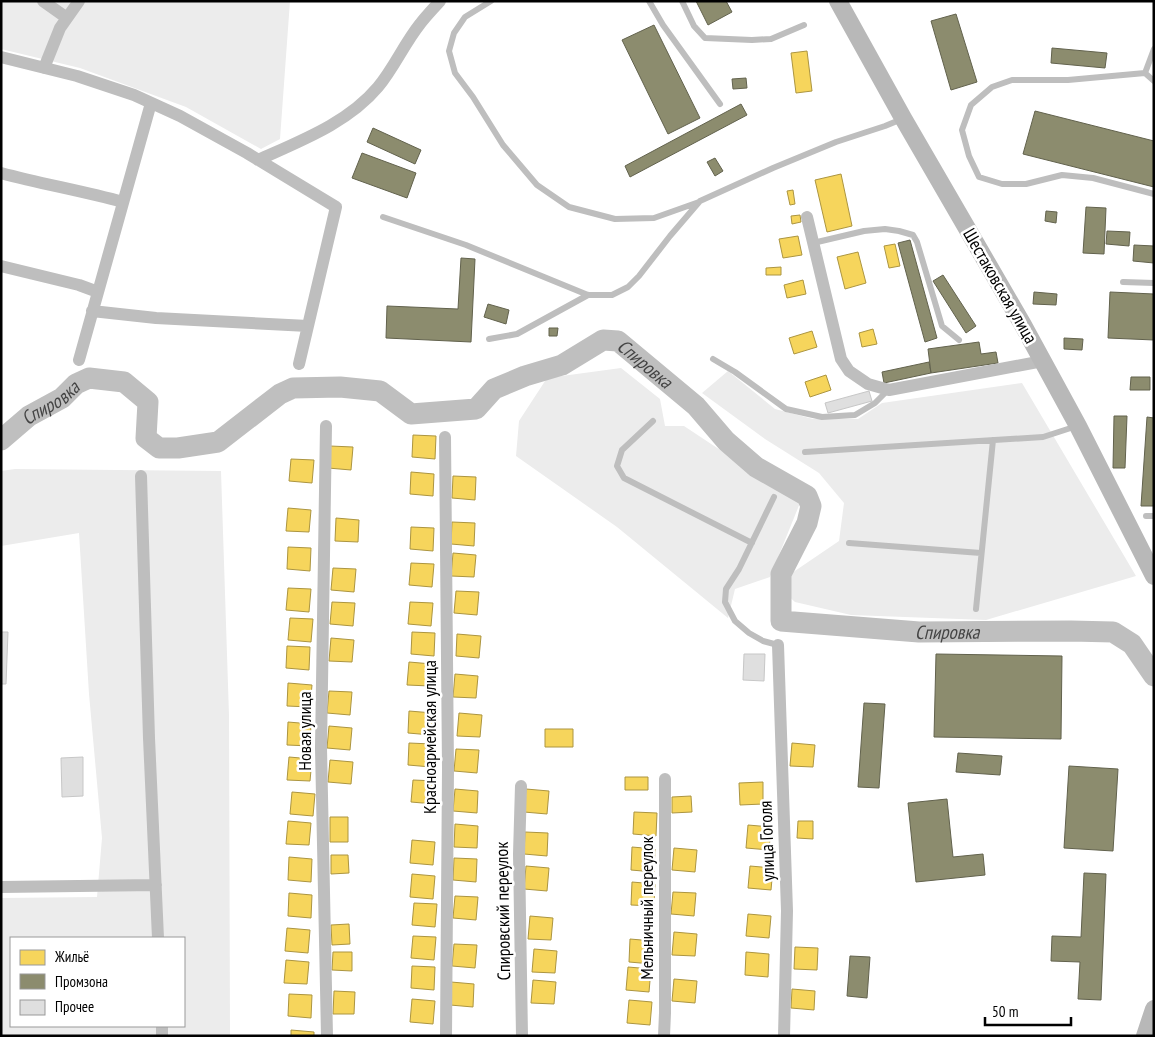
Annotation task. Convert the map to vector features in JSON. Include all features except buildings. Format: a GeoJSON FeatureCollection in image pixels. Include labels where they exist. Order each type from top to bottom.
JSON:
{"type":"FeatureCollection","features":[{"type":"Feature","properties":{"kind":"main road","name":"Шестаковская улица"},"geometry":{"type":"LineString","coordinates":[[838,1],[1043,361],[1154,576]]}},
{"type":"Feature","properties":{"kind":"main road"},"geometry":{"type":"LineString","coordinates":[[1145,1036],[1154,1009]]}},
{"type":"Feature","properties":{"kind":"street"},"geometry":{"type":"LineString","coordinates":[[43,1],[67,18]]}},
{"type":"Feature","properties":{"kind":"street"},"geometry":{"type":"LineString","coordinates":[[44,68],[60,28],[79,1]]}},
{"type":"Feature","properties":{"kind":"street"},"geometry":{"type":"LineString","coordinates":[[258,160],[322,130],[352,112],[377,88],[393,67],[419,25],[440,1]]}},
{"type":"Feature","properties":{"kind":"street"},"geometry":{"type":"LineString","coordinates":[[1,58],[77,76],[134,95],[180,116],[336,207],[299,364]]}},
{"type":"Feature","properties":{"kind":"street"},"geometry":{"type":"LineString","coordinates":[[79,360],[151,103]]}},
{"type":"Feature","properties":{"kind":"street"},"geometry":{"type":"LineString","coordinates":[[1,173],[123,202]]}},
{"type":"Feature","properties":{"kind":"street"},"geometry":{"type":"LineString","coordinates":[[807,217],[841,359],[849,371],[868,384],[889,390],[1043,361]]}},
{"type":"Feature","properties":{"kind":"street"},"geometry":{"type":"LineString","coordinates":[[1,266],[79,284],[98,292]]}},
{"type":"Feature","properties":{"kind":"street"},"geometry":{"type":"LineString","coordinates":[[92,311],[156,318],[308,326]]}},
{"type":"Feature","properties":{"kind":"street","name":"Новая улица"},"geometry":{"type":"LineString","coordinates":[[326,426],[321,748],[327,1036]]}},
{"type":"Feature","properties":{"kind":"street","name":"Красноармейская улица"},"geometry":{"type":"LineString","coordinates":[[445,437],[448,758],[446,1036]]}},
{"type":"Feature","properties":{"kind":"street"},"geometry":{"type":"LineString","coordinates":[[141,476],[158,937]]}},
{"type":"Feature","properties":{"kind":"street","name":"улица Гоголя"},"geometry":{"type":"LineString","coordinates":[[778,645],[787,911],[784,1036]]}},
{"type":"Feature","properties":{"kind":"street","name":"Мельничный переулок"},"geometry":{"type":"LineString","coordinates":[[664,779],[664,1036]]}},
{"type":"Feature","properties":{"kind":"street","name":"Спировский переулок"},"geometry":{"type":"LineString","coordinates":[[521,786],[519,854],[522,1036]]}},
{"type":"Feature","properties":{"kind":"street"},"geometry":{"type":"LineString","coordinates":[[1,887],[156,885]]}},
{"type":"Feature","properties":{"kind":"lane"},"geometry":{"type":"LineString","coordinates":[[491,1],[465,17],[454,33],[450,51],[455,73],[503,145],[537,185],[568,207],[615,219],[654,218],[700,201],[836,142],[903,118]]}},
{"type":"Feature","properties":{"kind":"lane"},"geometry":{"type":"LineString","coordinates":[[649,1],[720,104]]}},
{"type":"Feature","properties":{"kind":"lane"},"geometry":{"type":"LineString","coordinates":[[682,1],[694,26],[705,38],[771,39],[804,25]]}},
{"type":"Feature","properties":{"kind":"lane"},"geometry":{"type":"LineString","coordinates":[[1145,73],[1154,49]]}},
{"type":"Feature","properties":{"kind":"lane"},"geometry":{"type":"LineString","coordinates":[[1154,81],[1145,73],[1068,80],[1012,80],[992,87],[971,105],[962,130],[969,156],[979,177],[1002,184],[1026,184],[1062,175],[1092,178],[1154,194]]}},
{"type":"Feature","properties":{"kind":"lane"},"geometry":{"type":"LineString","coordinates":[[383,217],[466,245],[588,295],[612,295],[628,287],[639,276],[700,201]]}},
{"type":"Feature","properties":{"kind":"lane"},"geometry":{"type":"LineString","coordinates":[[813,243],[864,231],[885,229],[912,235],[917,242],[942,326],[959,340]]}},
{"type":"Feature","properties":{"kind":"lane"},"geometry":{"type":"LineString","coordinates":[[1123,282],[1154,283]]}},
{"type":"Feature","properties":{"kind":"lane"},"geometry":{"type":"LineString","coordinates":[[489,339],[517,334],[588,295]]}},
{"type":"Feature","properties":{"kind":"lane"},"geometry":{"type":"LineString","coordinates":[[713,359],[735,372],[786,409],[822,417],[855,415],[875,403],[889,390]]}},
{"type":"Feature","properties":{"kind":"lane"},"geometry":{"type":"LineString","coordinates":[[653,421],[622,450],[617,466],[624,478],[752,543]]}},
{"type":"Feature","properties":{"kind":"lane"},"geometry":{"type":"LineString","coordinates":[[805,452],[1043,437],[1078,426]]}},
{"type":"Feature","properties":{"kind":"lane"},"geometry":{"type":"LineString","coordinates":[[976,609],[993,440]]}},
{"type":"Feature","properties":{"kind":"lane"},"geometry":{"type":"LineString","coordinates":[[774,497],[739,569],[726,589],[725,602],[735,621],[748,633],[763,641],[778,645]]}},
{"type":"Feature","properties":{"kind":"lane"},"geometry":{"type":"LineString","coordinates":[[1146,516],[1154,516]]}},
{"type":"Feature","properties":{"kind":"lane"},"geometry":{"type":"LineString","coordinates":[[848,543],[982,553]]}},
{"type":"Feature","properties":{"kind":"shaded area"},"geometry":{"type":"Polygon","coordinates":[[[1,1],[290,1],[280,139],[261,149],[186,107],[80,68],[1,49],[1,1]]]}},
{"type":"Feature","properties":{"kind":"shaded area"},"geometry":{"type":"Polygon","coordinates":[[[621,368],[660,399],[665,426],[684,426],[800,503],[770,577],[735,589],[728,618],[617,527],[516,456],[519,421],[547,378],[621,368]]]}},
{"type":"Feature","properties":{"kind":"shaded area"},"geometry":{"type":"Polygon","coordinates":[[[728,371],[775,409],[813,419],[858,419],[882,403],[1022,383],[1136,576],[986,620],[851,615],[795,602],[784,592],[786,577],[839,541],[844,503],[819,473],[765,439],[702,393],[728,371]]]}},
{"type":"Feature","properties":{"kind":"shaded area"},"geometry":{"type":"Polygon","coordinates":[[[15,469],[221,471],[229,715],[230,1036],[1,1036],[1,898],[97,897],[102,838],[89,694],[79,533],[1,546],[1,471],[15,469]]]}},
{"type":"Feature","properties":{"kind":"waterway","name":"Спировка"},"geometry":{"type":"LineString","coordinates":[[1,440],[29,416],[62,398],[76,384],[89,378],[124,382],[148,402],[146,438],[159,448],[178,448],[218,442],[280,394],[293,388],[340,387],[380,391],[411,414],[476,409],[494,389],[525,376],[562,365],[603,340],[618,341],[696,406],[726,441],[756,467],[807,496],[811,506],[807,523],[781,574],[781,621],[919,632],[1113,632],[1132,644],[1154,676]]}}]}
